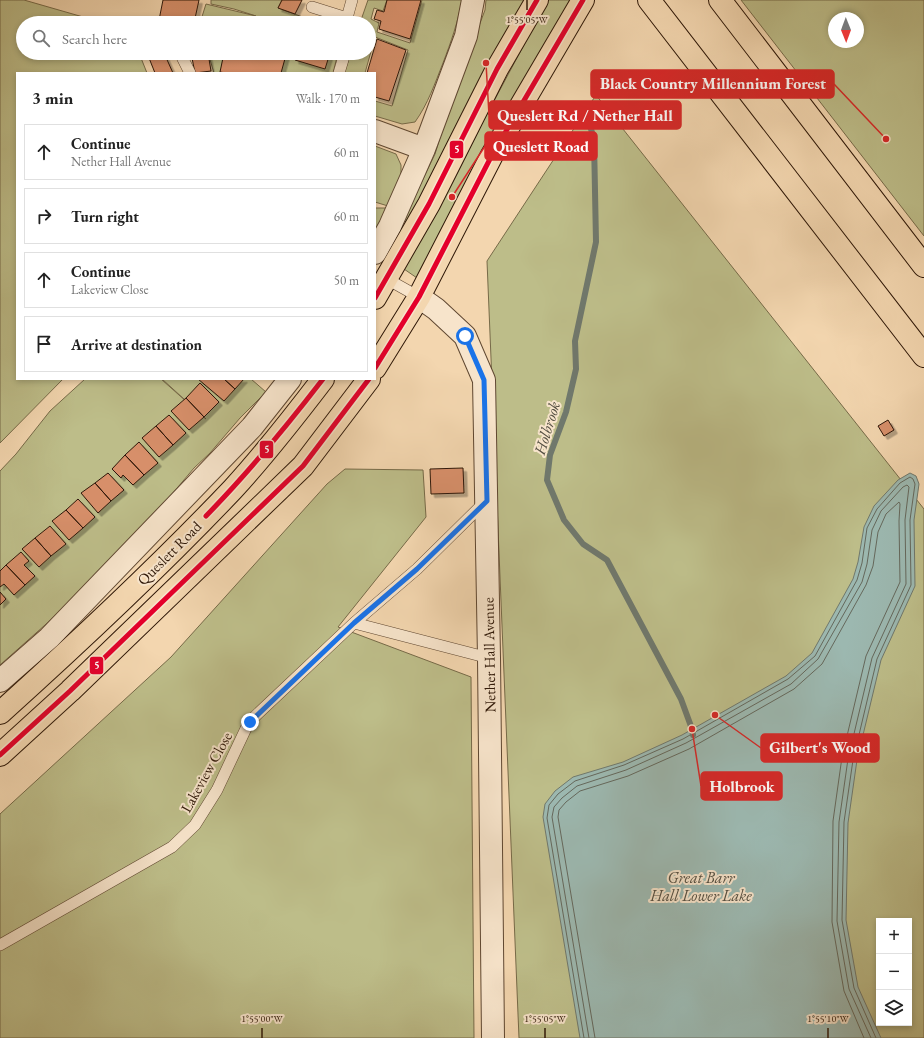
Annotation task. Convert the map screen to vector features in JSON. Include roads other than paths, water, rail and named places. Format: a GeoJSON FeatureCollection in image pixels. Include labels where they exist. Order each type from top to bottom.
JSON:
{"type":"FeatureCollection","features":[{"type":"Feature","properties":{"kind":"highway"},"geometry":{"type":"LineString","coordinates":[[376,296],[430,204],[497,69],[537,0]]}},
{"type":"Feature","properties":{"kind":"highway"},"geometry":{"type":"LineString","coordinates":[[376,366],[419,297],[492,155],[583,0]]}},
{"type":"Feature","properties":{"kind":"highway"},"geometry":{"type":"LineString","coordinates":[[649,0],[924,356]]}},
{"type":"Feature","properties":{"kind":"highway"},"geometry":{"type":"LineString","coordinates":[[720,0],[924,266]]}},
{"type":"Feature","properties":{"kind":"highway","name":"Queslett Road"},"geometry":{"type":"LineString","coordinates":[[0,713],[172,551],[233,488],[290,422],[322,380]]}},
{"type":"Feature","properties":{"kind":"highway","name":"Queslett Road"},"geometry":{"type":"LineString","coordinates":[[0,755],[70,692],[304,466],[368,380]]}},
{"type":"Feature","properties":{"kind":"street"},"geometry":{"type":"LineString","coordinates":[[376,251],[390,226],[424,149],[466,36],[473,0]]}},
{"type":"Feature","properties":{"kind":"street"},"geometry":{"type":"LineString","coordinates":[[376,131],[424,149]]}},
{"type":"Feature","properties":{"kind":"street","name":"Nether Hall Avenue"},"geometry":{"type":"LineString","coordinates":[[419,297],[436,309],[465,336],[484,380],[487,501],[493,1038]]}},
{"type":"Feature","properties":{"kind":"street","name":"Queslett Road"},"geometry":{"type":"LineString","coordinates":[[0,681],[49,638],[252,427],[289,380]]}},
{"type":"Feature","properties":{"kind":"lane"},"geometry":{"type":"LineString","coordinates":[[347,16],[352,0]]}},
{"type":"Feature","properties":{"kind":"lane"},"geometry":{"type":"LineString","coordinates":[[312,7],[336,16]]}},
{"type":"Feature","properties":{"kind":"lane"},"geometry":{"type":"LineString","coordinates":[[184,60],[190,72]]}},
{"type":"Feature","properties":{"kind":"lane"},"geometry":{"type":"LineString","coordinates":[[339,72],[343,60]]}},
{"type":"Feature","properties":{"kind":"lane"},"geometry":{"type":"LineString","coordinates":[[387,279],[419,297]]}},
{"type":"Feature","properties":{"kind":"lane","name":"Lakeview Close"},"geometry":{"type":"LineString","coordinates":[[0,945],[172,847],[195,825],[217,790],[250,722],[354,623],[417,569],[487,501]]}},
{"type":"Feature","properties":{"kind":"lane"},"geometry":{"type":"LineString","coordinates":[[354,623],[489,658]]}},
{"type":"Feature","properties":{"kind":"water","name":"Great Barr Hall Lower Lake"},"geometry":{"type":"Polygon","coordinates":[[[910,473],[916,476],[919,484],[914,520],[915,586],[881,660],[857,760],[848,823],[846,920],[858,987],[881,1038],[580,1038],[543,817],[545,804],[555,791],[573,777],[623,762],[682,735],[786,676],[812,653],[853,579],[858,562],[864,527],[874,506],[898,480],[910,473]]]}},
{"type":"Feature","properties":{"kind":"waterway","name":"Holbrook"},"geometry":{"type":"LineString","coordinates":[[588,118],[594,140],[596,242],[575,341],[576,369],[566,412],[550,455],[547,480],[564,520],[583,544],[607,560],[681,699],[693,735]]}},
{"type":"Feature","properties":{"kind":"place","name":"Queslett Rd / Nether Hall"},"geometry":{"type":"Point","coordinates":[486,63]}},
{"type":"Feature","properties":{"kind":"place","name":"Black Country Millennium Forest"},"geometry":{"type":"Point","coordinates":[886,139]}},
{"type":"Feature","properties":{"kind":"place","name":"Queslett Road"},"geometry":{"type":"Point","coordinates":[452,197]}},
{"type":"Feature","properties":{"kind":"place","name":"Gilbert's Wood"},"geometry":{"type":"Point","coordinates":[715,715]}},
{"type":"Feature","properties":{"kind":"place","name":"Holbrook"},"geometry":{"type":"Point","coordinates":[692,729]}}]}
